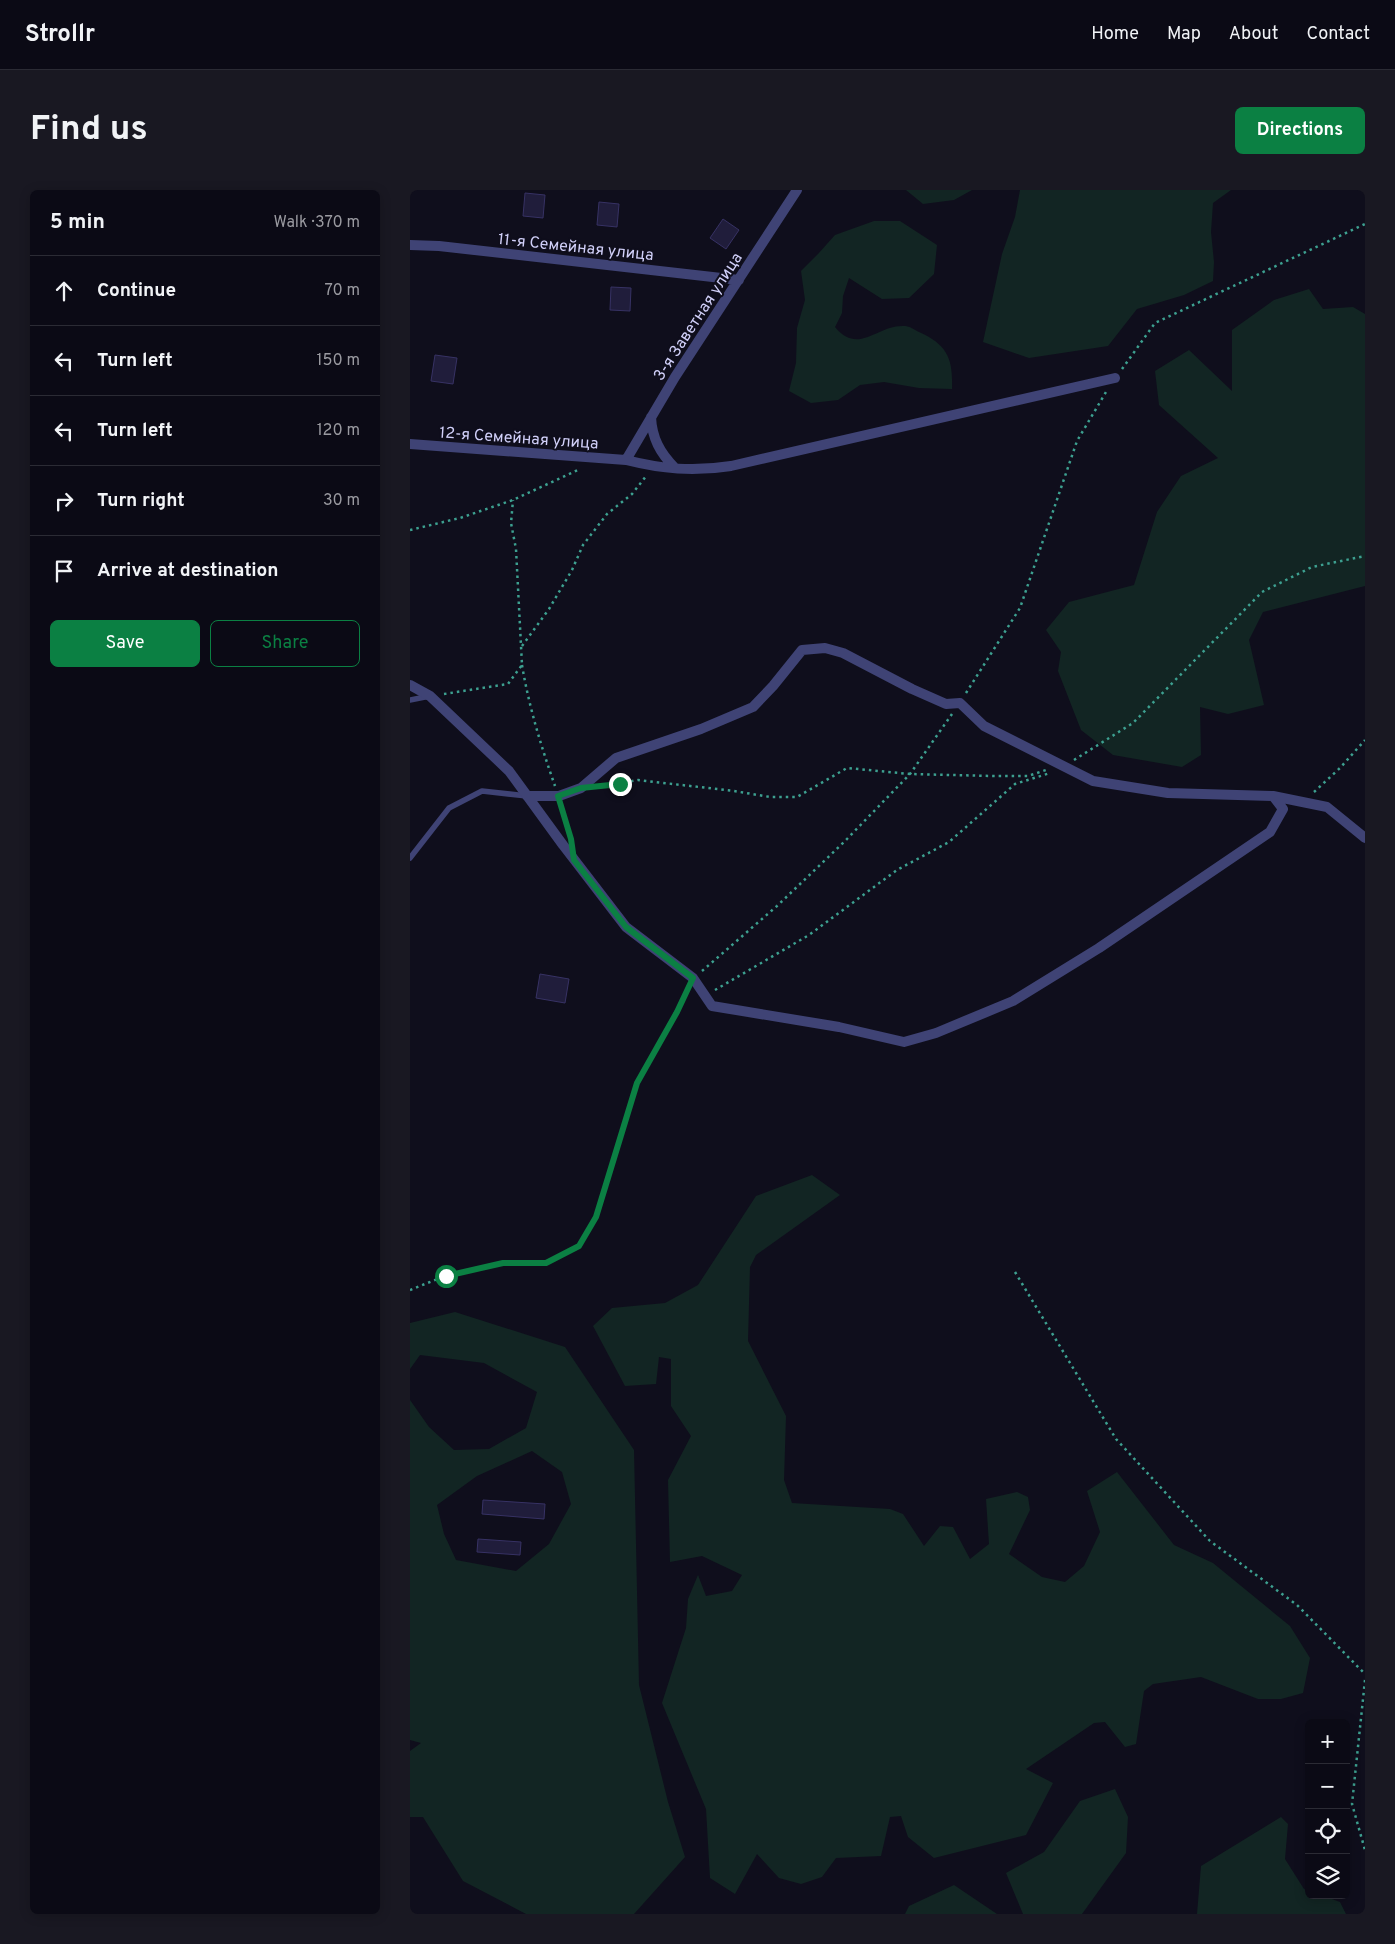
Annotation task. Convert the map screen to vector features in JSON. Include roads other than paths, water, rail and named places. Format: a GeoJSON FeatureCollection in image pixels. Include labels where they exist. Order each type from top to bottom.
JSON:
{"type":"FeatureCollection","features":[{"type":"Feature","properties":{"kind":"street","name":"3-я Заветная улица"},"geometry":{"type":"LineString","coordinates":[[626,460],[651,417],[797,190]]}},
{"type":"Feature","properties":{"kind":"street","name":"11-я Семейная улица"},"geometry":{"type":"LineString","coordinates":[[410,245],[439,246],[739,280]]}},
{"type":"Feature","properties":{"kind":"street","name":"12-я Семейная улица"},"geometry":{"type":"LineString","coordinates":[[410,444],[626,460],[654,467],[704,470],[731,466],[1115,378]]}},
{"type":"Feature","properties":{"kind":"street"},"geometry":{"type":"LineString","coordinates":[[651,417],[657,444],[666,460],[674,468]]}},
{"type":"Feature","properties":{"kind":"street"},"geometry":{"type":"LineString","coordinates":[[527,796],[558,796],[581,788],[616,758],[701,728],[753,707],[802,650],[825,648],[843,653],[912,689],[946,704],[960,703],[984,726],[1093,781],[1168,793],[1273,796],[1327,807],[1365,838]]}},
{"type":"Feature","properties":{"kind":"street"},"geometry":{"type":"LineString","coordinates":[[410,685],[430,696],[509,771],[626,927],[693,978],[712,1006],[839,1027],[904,1042],[936,1033],[1013,1002],[1099,948],[1270,832],[1283,809],[1273,796]]}},
{"type":"Feature","properties":{"kind":"lane"},"geometry":{"type":"LineString","coordinates":[[410,700],[430,696]]}},
{"type":"Feature","properties":{"kind":"lane"},"geometry":{"type":"LineString","coordinates":[[410,858],[449,808],[482,791],[527,796]]}}]}
